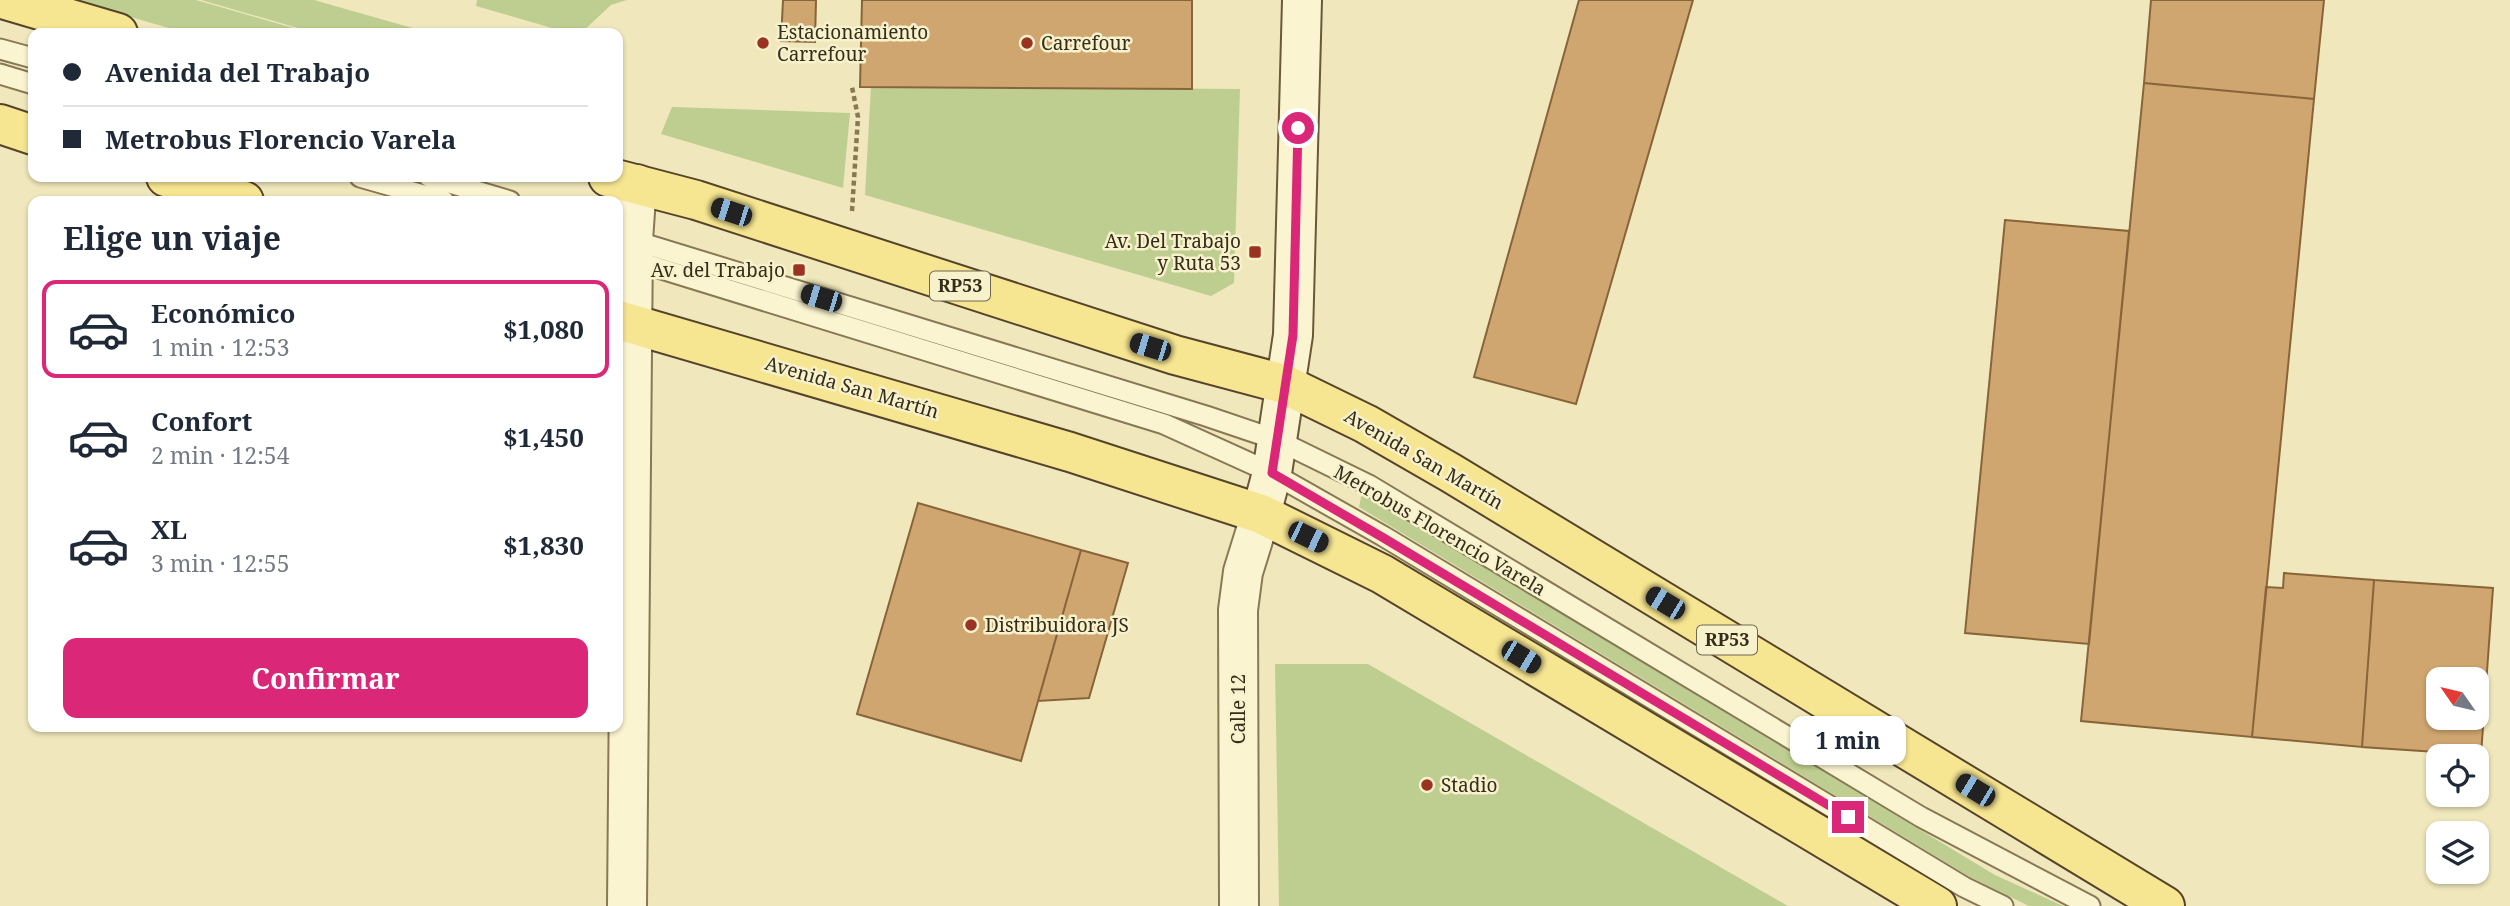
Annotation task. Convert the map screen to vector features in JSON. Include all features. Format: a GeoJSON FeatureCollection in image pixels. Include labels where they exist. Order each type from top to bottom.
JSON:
{"type":"FeatureCollection","features":[{"type":"Feature","properties":{"kind":"main road"},"geometry":{"type":"LineString","coordinates":[[6,0],[101,28]]}},
{"type":"Feature","properties":{"kind":"main road"},"geometry":{"type":"LineString","coordinates":[[0,124],[28,133]]}},
{"type":"Feature","properties":{"kind":"main road","name":"Avenida San Martín"},"geometry":{"type":"LineString","coordinates":[[623,180],[696,200],[1175,355],[1284,384],[1366,424],[1451,472],[2165,906]]}},
{"type":"Feature","properties":{"kind":"main road"},"geometry":{"type":"LineString","coordinates":[[182,182],[228,196]]}},
{"type":"Feature","properties":{"kind":"main road","name":"Avenida San Martín"},"geometry":{"type":"LineString","coordinates":[[625,323],[686,338],[1070,452],[1261,514],[1382,574],[1937,906]]}},
{"type":"Feature","properties":{"kind":"street","name":"Calle 12"},"geometry":{"type":"LineString","coordinates":[[1239,906],[1238,610],[1243,572],[1261,514],[1274,456],[1293,335],[1302,0]]}},
{"type":"Feature","properties":{"kind":"street"},"geometry":{"type":"LineString","coordinates":[[623,180],[626,248],[627,906]]}},
{"type":"Feature","properties":{"kind":"lane"},"geometry":{"type":"LineString","coordinates":[[0,48],[28,56]]}},
{"type":"Feature","properties":{"kind":"lane"},"geometry":{"type":"LineString","coordinates":[[0,74],[28,82]]}},
{"type":"Feature","properties":{"kind":"lane"},"geometry":{"type":"LineString","coordinates":[[378,182],[426,196]]}},
{"type":"Feature","properties":{"kind":"lane"},"geometry":{"type":"LineString","coordinates":[[446,182],[493,196]]}},
{"type":"Feature","properties":{"kind":"lane","name":"Metrobus Florencio Varela"},"geometry":{"type":"LineString","coordinates":[[626,248],[1164,424],[1369,485],[1921,817],[2090,906]]}},
{"type":"Feature","properties":{"kind":"lane","name":"Metrobus Florencio Varela"},"geometry":{"type":"LineString","coordinates":[[626,248],[692,256],[1206,416],[1274,456],[1418,558],[1965,887],[2003,906]]}},
{"type":"Feature","properties":{"kind":"path"},"geometry":{"type":"LineString","coordinates":[[850,251],[858,117],[852,87]]}},
{"type":"Feature","properties":{"kind":"green space"},"geometry":{"type":"Polygon","coordinates":[[[72,0],[196,0],[294,28],[169,28],[72,0]]]}},
{"type":"Feature","properties":{"kind":"green space"},"geometry":{"type":"Polygon","coordinates":[[[201,0],[314,0],[412,28],[298,28],[201,0]]]}},
{"type":"Feature","properties":{"kind":"green space"},"geometry":{"type":"Polygon","coordinates":[[[477,0],[627,0],[611,5],[586,28],[552,28],[476,6],[477,0]]]}},
{"type":"Feature","properties":{"kind":"green space"},"geometry":{"type":"Polygon","coordinates":[[[871,86],[1240,89],[1234,283],[1211,296],[865,195],[871,86]]]}},
{"type":"Feature","properties":{"kind":"green space"},"geometry":{"type":"Polygon","coordinates":[[[672,107],[850,113],[843,188],[661,134],[672,107]]]}},
{"type":"Feature","properties":{"kind":"green space"},"geometry":{"type":"Polygon","coordinates":[[[1362,493],[1995,875],[2063,906],[2029,906],[1970,877],[1359,507],[1362,493]]]}},
{"type":"Feature","properties":{"kind":"green space","name":"Stadio"},"geometry":{"type":"Polygon","coordinates":[[[1275,664],[1368,664],[1788,906],[1279,906],[1275,664]]]}},
{"type":"Feature","properties":{"kind":"building"},"geometry":{"type":"Polygon","coordinates":[[[783,0],[816,0],[815,42],[781,41],[783,0]]]}},
{"type":"Feature","properties":{"kind":"building","name":"Carrefour"},"geometry":{"type":"Polygon","coordinates":[[[862,0],[1192,0],[1192,89],[860,87],[862,0]]]}},
{"type":"Feature","properties":{"kind":"building"},"geometry":{"type":"Polygon","coordinates":[[[1579,0],[1693,0],[1576,404],[1474,377],[1579,0]]]}},
{"type":"Feature","properties":{"kind":"building"},"geometry":{"type":"Polygon","coordinates":[[[2151,0],[2324,0],[2314,99],[2144,83],[2151,0]]]}},
{"type":"Feature","properties":{"kind":"building"},"geometry":{"type":"Polygon","coordinates":[[[2144,83],[2314,99],[2252,737],[2081,721],[2144,83]]]}},
{"type":"Feature","properties":{"kind":"building"},"geometry":{"type":"Polygon","coordinates":[[[2005,220],[2129,231],[2089,644],[1965,633],[2005,220]]]}},
{"type":"Feature","properties":{"kind":"building","name":"Distribuidora JS"},"geometry":{"type":"Polygon","coordinates":[[[918,503],[1081,550],[1021,761],[857,714],[918,503]]]}},
{"type":"Feature","properties":{"kind":"building"},"geometry":{"type":"Polygon","coordinates":[[[1081,550],[1128,563],[1089,698],[1038,701],[1081,550]]]}},
{"type":"Feature","properties":{"kind":"building"},"geometry":{"type":"Polygon","coordinates":[[[2284,573],[2374,580],[2362,747],[2252,737],[2266,587],[2283,588],[2284,573]]]}},
{"type":"Feature","properties":{"kind":"building"},"geometry":{"type":"Polygon","coordinates":[[[2374,580],[2493,588],[2487,667],[2426,667],[2426,730],[2483,730],[2482,744],[2426,744],[2426,751],[2362,747],[2374,580]]]}},
{"type":"Feature","properties":{"kind":"place","name":"Estacionamiento Carrefour"},"geometry":{"type":"Point","coordinates":[763,43]}},
{"type":"Feature","properties":{"kind":"place","name":"Carrefour"},"geometry":{"type":"Point","coordinates":[1027,43]}},
{"type":"Feature","properties":{"kind":"place","name":"Av. Del Trabajo y Ruta 53"},"geometry":{"type":"Point","coordinates":[1255,252]}},
{"type":"Feature","properties":{"kind":"place","name":"Av. del Trabajo"},"geometry":{"type":"Point","coordinates":[799,270]}},
{"type":"Feature","properties":{"kind":"place","name":"Distribuidora JS"},"geometry":{"type":"Point","coordinates":[971,625]}},
{"type":"Feature","properties":{"kind":"place","name":"Stadio"},"geometry":{"type":"Point","coordinates":[1427,785]}},
{"type":"Feature","properties":{"kind":"route"},"geometry":{"type":"LineString","coordinates":[[1298,128],[1293,335],[1272,473],[1848,817]]}}]}
